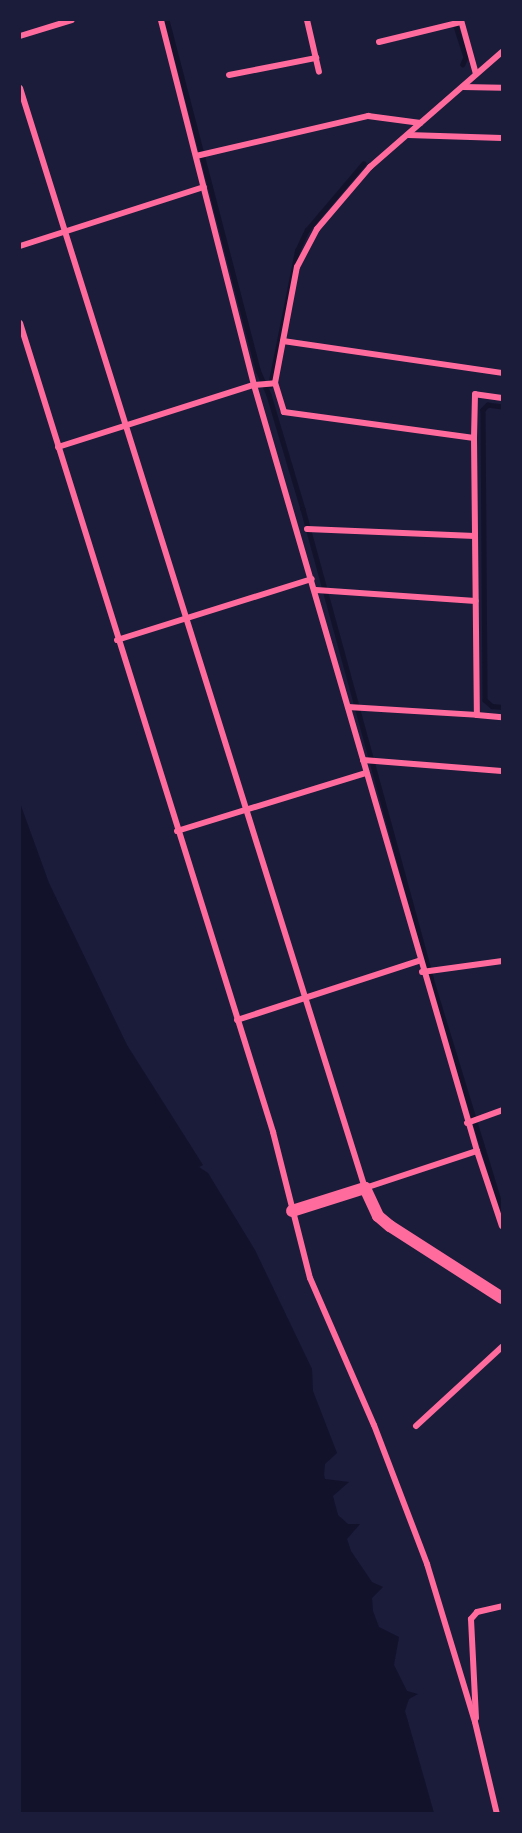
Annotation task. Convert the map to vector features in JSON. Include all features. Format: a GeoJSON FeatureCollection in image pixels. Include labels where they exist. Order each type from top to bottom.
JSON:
{"type":"FeatureCollection","features":[{"type":"Feature","properties":{"kind":"main road"},"geometry":{"type":"LineString","coordinates":[[292,1211],[365,1188],[378,1216],[390,1226],[502,1298]]}},
{"type":"Feature","properties":{"kind":"street"},"geometry":{"type":"LineString","coordinates":[[20,36],[72,20]]}},
{"type":"Feature","properties":{"kind":"street"},"geometry":{"type":"LineString","coordinates":[[161,20],[200,155],[204,187],[257,385],[312,579],[321,589],[368,760],[366,773],[419,961],[472,1121],[477,1151],[502,1226]]}},
{"type":"Feature","properties":{"kind":"street"},"geometry":{"type":"LineString","coordinates":[[307,20],[319,72]]}},
{"type":"Feature","properties":{"kind":"street"},"geometry":{"type":"LineString","coordinates":[[379,42],[458,22],[476,74]]}},
{"type":"Feature","properties":{"kind":"street"},"geometry":{"type":"LineString","coordinates":[[474,438],[284,412],[273,383],[284,340],[297,267],[306,245],[370,167],[502,52]]}},
{"type":"Feature","properties":{"kind":"street"},"geometry":{"type":"LineString","coordinates":[[229,75],[316,58]]}},
{"type":"Feature","properties":{"kind":"street"},"geometry":{"type":"LineString","coordinates":[[463,87],[502,88]]}},
{"type":"Feature","properties":{"kind":"street"},"geometry":{"type":"LineString","coordinates":[[20,88],[365,1188],[477,1151]]}},
{"type":"Feature","properties":{"kind":"street"},"geometry":{"type":"LineString","coordinates":[[200,155],[368,116],[421,123]]}},
{"type":"Feature","properties":{"kind":"street"},"geometry":{"type":"LineString","coordinates":[[407,135],[502,138]]}},
{"type":"Feature","properties":{"kind":"street"},"geometry":{"type":"LineString","coordinates":[[20,246],[204,187]]}},
{"type":"Feature","properties":{"kind":"street"},"geometry":{"type":"LineString","coordinates":[[20,323],[237,1020],[310,1278],[374,1425],[427,1564],[475,1722],[497,1814]]}},
{"type":"Feature","properties":{"kind":"street"},"geometry":{"type":"LineString","coordinates":[[284,340],[502,373]]}},
{"type":"Feature","properties":{"kind":"street"},"geometry":{"type":"LineString","coordinates":[[58,447],[257,385],[273,383]]}},
{"type":"Feature","properties":{"kind":"street"},"geometry":{"type":"LineString","coordinates":[[477,715],[475,394],[502,398]]}},
{"type":"Feature","properties":{"kind":"street"},"geometry":{"type":"LineString","coordinates":[[307,529],[475,536]]}},
{"type":"Feature","properties":{"kind":"street"},"geometry":{"type":"LineString","coordinates":[[117,640],[312,579]]}},
{"type":"Feature","properties":{"kind":"street"},"geometry":{"type":"LineString","coordinates":[[321,589],[476,601]]}},
{"type":"Feature","properties":{"kind":"street"},"geometry":{"type":"LineString","coordinates":[[353,706],[502,717]]}},
{"type":"Feature","properties":{"kind":"street"},"geometry":{"type":"LineString","coordinates":[[368,760],[502,771]]}},
{"type":"Feature","properties":{"kind":"street"},"geometry":{"type":"LineString","coordinates":[[177,831],[366,773]]}},
{"type":"Feature","properties":{"kind":"street"},"geometry":{"type":"LineString","coordinates":[[237,1020],[419,961]]}},
{"type":"Feature","properties":{"kind":"street"},"geometry":{"type":"LineString","coordinates":[[424,971],[502,961]]}},
{"type":"Feature","properties":{"kind":"street"},"geometry":{"type":"LineString","coordinates":[[472,1121],[502,1110]]}},
{"type":"Feature","properties":{"kind":"street"},"geometry":{"type":"LineString","coordinates":[[416,1426],[502,1347]]}},
{"type":"Feature","properties":{"kind":"street"},"geometry":{"type":"LineString","coordinates":[[475,1722],[477,1697],[471,1619],[477,1612],[502,1606]]}},
{"type":"Feature","properties":{"kind":"shaded area"},"geometry":{"type":"Polygon","coordinates":[[[20,803],[49,883],[127,1045],[203,1165],[199,1167],[208,1173],[255,1250],[312,1369],[313,1391],[337,1453],[325,1464],[325,1479],[349,1482],[333,1496],[338,1515],[348,1524],[360,1524],[347,1539],[351,1551],[372,1582],[383,1587],[372,1598],[373,1611],[379,1627],[399,1637],[394,1665],[407,1691],[418,1694],[409,1699],[405,1711],[434,1813],[20,1813],[20,803]]]}},
{"type":"Feature","properties":{"kind":"waterway"},"geometry":{"type":"LineString","coordinates":[[167,20],[258,370],[269,395],[303,509],[431,978],[502,1210]]}},
{"type":"Feature","properties":{"kind":"waterway"},"geometry":{"type":"LineString","coordinates":[[454,20],[466,57],[463,64]]}},
{"type":"Feature","properties":{"kind":"waterway"},"geometry":{"type":"LineString","coordinates":[[270,386],[297,251],[307,230],[363,164]]}},
{"type":"Feature","properties":{"kind":"waterway"},"geometry":{"type":"LineString","coordinates":[[502,407],[488,405],[483,410],[485,700],[492,706],[502,707]]}}]}
